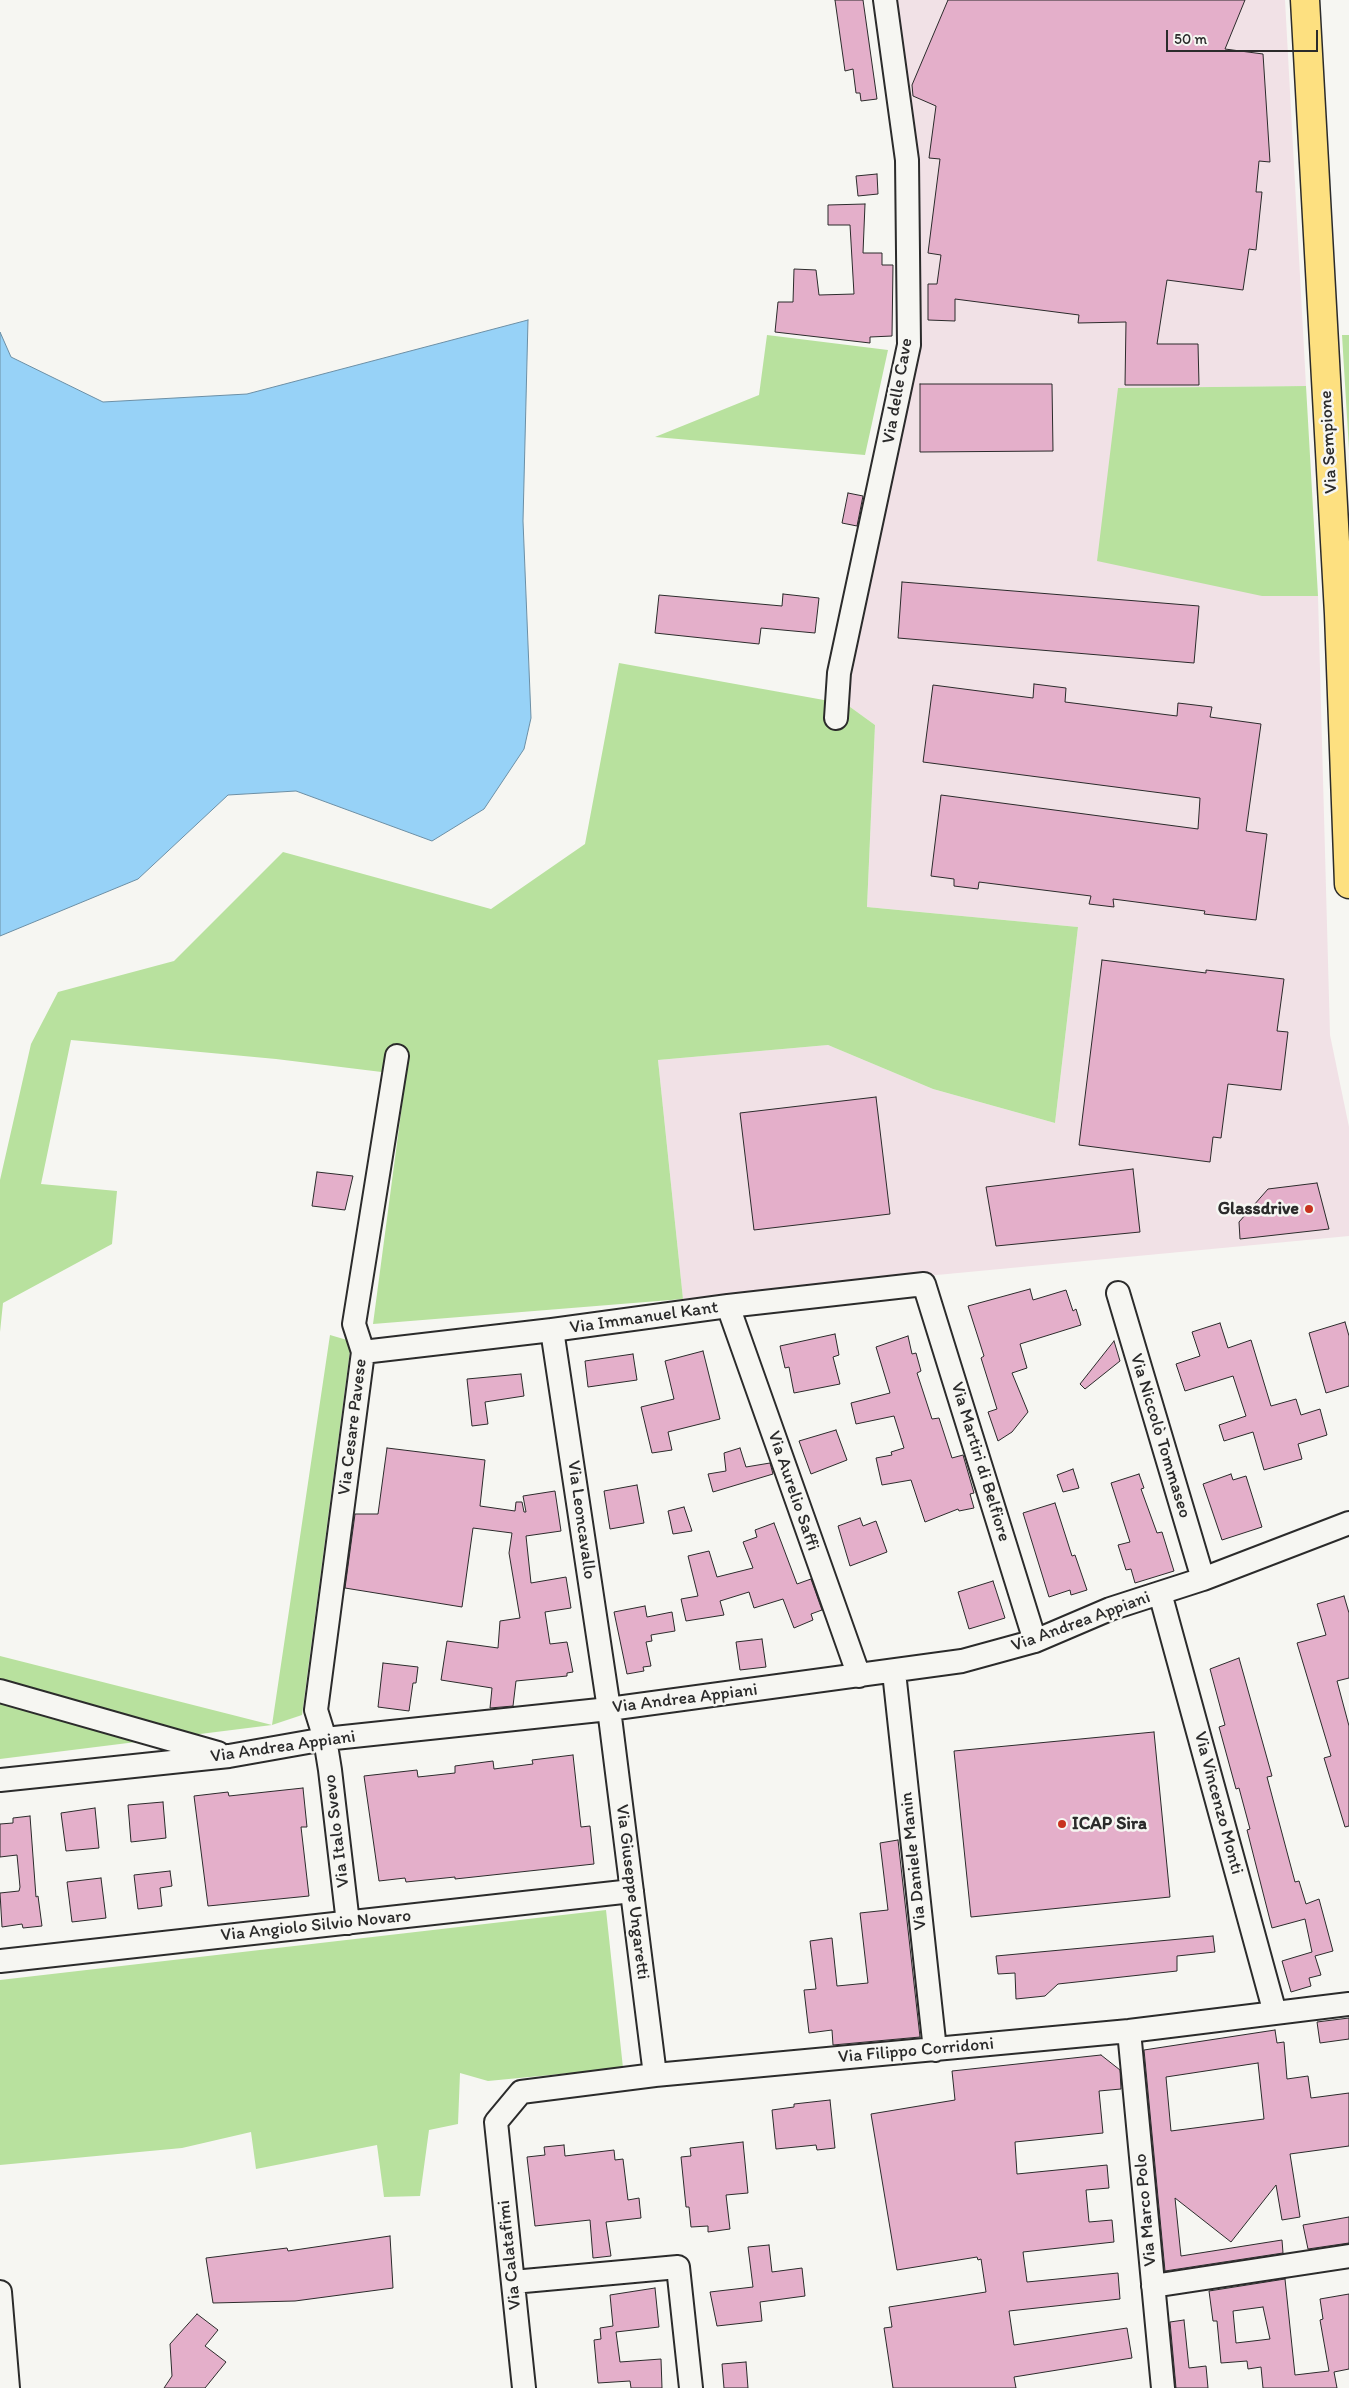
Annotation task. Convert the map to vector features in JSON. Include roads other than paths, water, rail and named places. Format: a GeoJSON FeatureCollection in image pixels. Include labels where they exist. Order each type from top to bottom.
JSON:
{"type":"FeatureCollection","features":[{"type":"Feature","properties":{"kind":"main road","name":"Via Sempione"},"geometry":{"type":"LineString","coordinates":[[1305,0],[1339,614],[1349,884]]}},
{"type":"Feature","properties":{"kind":"street","name":"Via delle Cave"},"geometry":{"type":"LineString","coordinates":[[836,718],[839,672],[909,345],[907,160],[885,0]]}},
{"type":"Feature","properties":{"kind":"street","name":"Via Cesare Pavese"},"geometry":{"type":"LineString","coordinates":[[325,1739],[316,1710],[363,1352],[354,1324],[397,1056]]}},
{"type":"Feature","properties":{"kind":"street","name":"Via Immanuel Kant"},"geometry":{"type":"LineString","coordinates":[[363,1352],[552,1330],[728,1306],[924,1284]]}},
{"type":"Feature","properties":{"kind":"street","name":"Via Martiri di Belfiore"},"geometry":{"type":"LineString","coordinates":[[924,1284],[1035,1641]]}},
{"type":"Feature","properties":{"kind":"street","name":"Via Niccolò Tommaseo"},"geometry":{"type":"LineString","coordinates":[[1118,1292],[1203,1579]]}},
{"type":"Feature","properties":{"kind":"street","name":"Via Aurelio Saffi"},"geometry":{"type":"LineString","coordinates":[[728,1306],[858,1676]]}},
{"type":"Feature","properties":{"kind":"street","name":"Via Leoncavallo"},"geometry":{"type":"LineString","coordinates":[[552,1330],[609,1709]]}},
{"type":"Feature","properties":{"kind":"street","name":"Via Andrea Appiani"},"geometry":{"type":"LineString","coordinates":[[0,1780],[229,1756],[325,1739],[609,1709],[894,1672],[962,1661],[1035,1641],[1110,1610],[1203,1579],[1349,1523]]}},
{"type":"Feature","properties":{"kind":"street","name":"Via Vincenzo Monti"},"geometry":{"type":"LineString","coordinates":[[1160,1593],[1275,2013]]}},
{"type":"Feature","properties":{"kind":"street","name":"Via Daniele Manin"},"geometry":{"type":"LineString","coordinates":[[894,1672],[935,2050]]}},
{"type":"Feature","properties":{"kind":"street"},"geometry":{"type":"LineString","coordinates":[[0,1691],[229,1756]]}},
{"type":"Feature","properties":{"kind":"street","name":"Via Giuseppe Ungaretti"},"geometry":{"type":"LineString","coordinates":[[609,1709],[655,2075]]}},
{"type":"Feature","properties":{"kind":"street","name":"Via Italo Svevo"},"geometry":{"type":"LineString","coordinates":[[325,1739],[348,1923]]}},
{"type":"Feature","properties":{"kind":"street","name":"Via Angiolo Silvio Novaro"},"geometry":{"type":"LineString","coordinates":[[0,1961],[632,1891]]}},
{"type":"Feature","properties":{"kind":"street","name":"Via Filippo Corridoni"},"geometry":{"type":"LineString","coordinates":[[496,2122],[521,2092],[655,2075],[1129,2031],[1349,2004]]}},
{"type":"Feature","properties":{"kind":"street","name":"Via Marco Polo"},"geometry":{"type":"LineString","coordinates":[[1129,2031],[1163,2388]]}},
{"type":"Feature","properties":{"kind":"street","name":"Via Calatafimi"},"geometry":{"type":"LineString","coordinates":[[496,2122],[524,2388]]}},
{"type":"Feature","properties":{"kind":"street"},"geometry":{"type":"LineString","coordinates":[[1153,2286],[1349,2256]]}},
{"type":"Feature","properties":{"kind":"street"},"geometry":{"type":"LineString","coordinates":[[513,2282],[678,2267],[691,2388]]}},
{"type":"Feature","properties":{"kind":"street"},"geometry":{"type":"LineString","coordinates":[[0,2292],[8,2388]]}},
{"type":"Feature","properties":{"kind":"water"},"geometry":{"type":"Polygon","coordinates":[[[528,320],[523,521],[531,718],[524,749],[484,809],[432,841],[296,791],[228,795],[138,879],[0,936],[0,332],[11,357],[103,402],[247,394],[528,320]]]}},
{"type":"Feature","properties":{"kind":"place","name":"Glassdrive"},"geometry":{"type":"Point","coordinates":[1309,1209]}},
{"type":"Feature","properties":{"kind":"place","name":"ICAP Sira"},"geometry":{"type":"Point","coordinates":[1062,1824]}}]}
